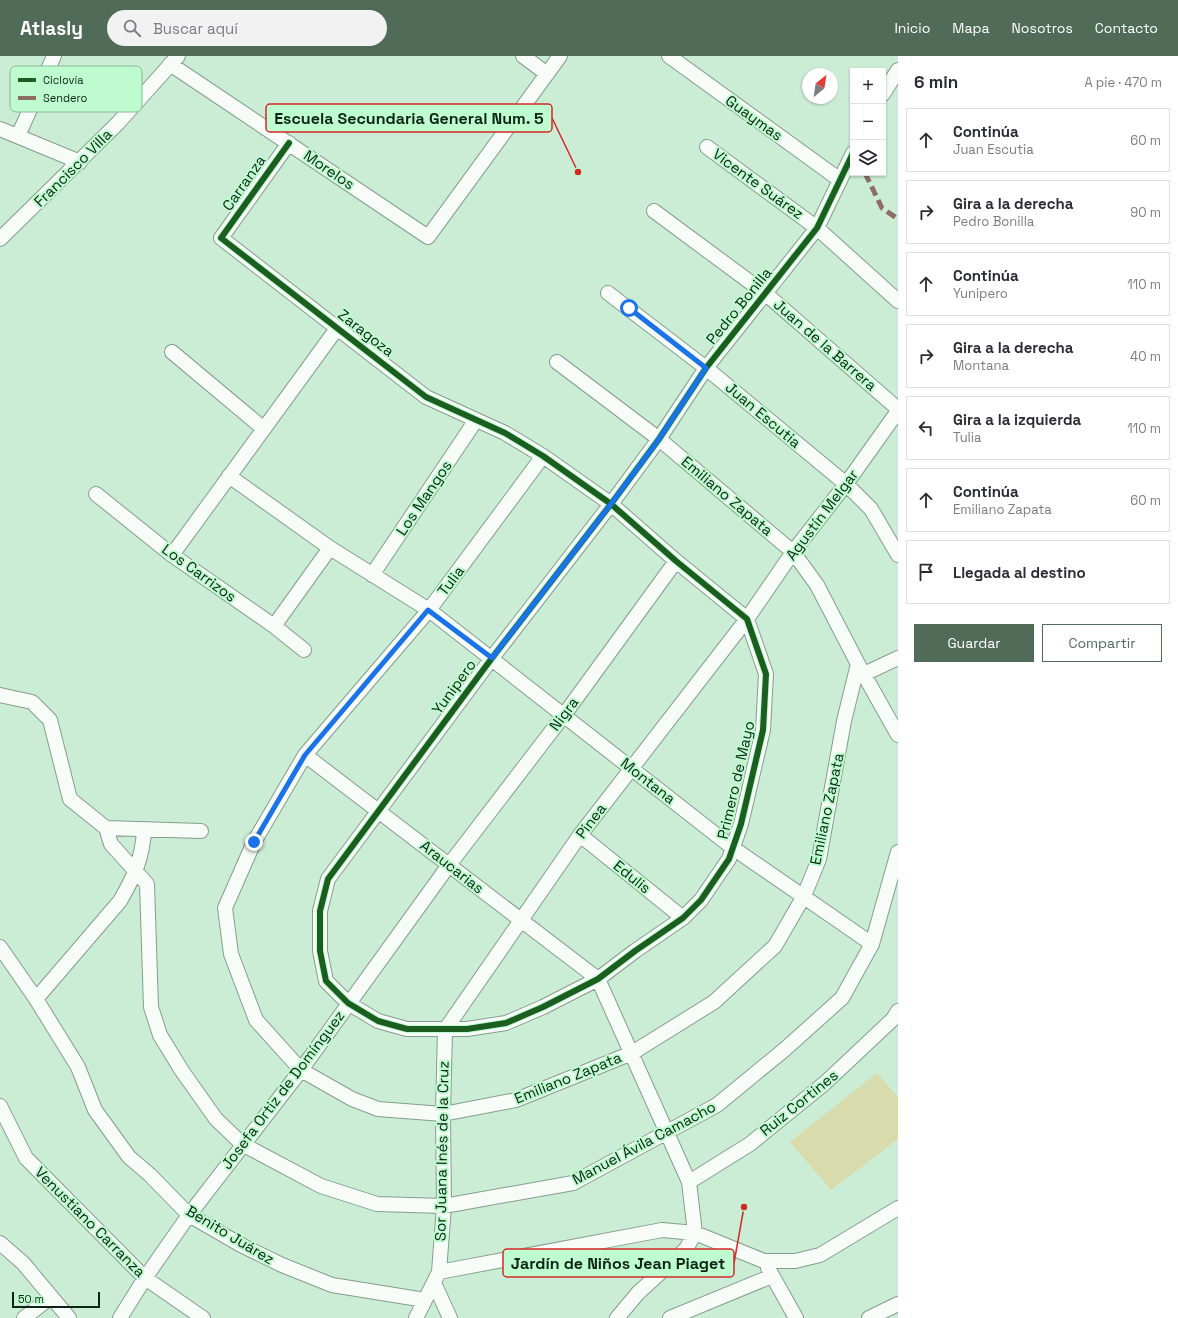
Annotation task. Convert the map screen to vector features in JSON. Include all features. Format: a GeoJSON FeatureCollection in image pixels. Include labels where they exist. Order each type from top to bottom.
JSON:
{"type":"FeatureCollection","features":[{"type":"Feature","properties":{"kind":"street"},"geometry":{"type":"LineString","coordinates":[[50,66],[54,56]]}},
{"type":"Feature","properties":{"kind":"street"},"geometry":{"type":"LineString","coordinates":[[523,56],[547,74],[560,56]]}},
{"type":"Feature","properties":{"kind":"street","name":"Guaymas"},"geometry":{"type":"LineString","coordinates":[[669,56],[840,180]]}},
{"type":"Feature","properties":{"kind":"street","name":"Morelos"},"geometry":{"type":"LineString","coordinates":[[173,59],[289,143],[428,237],[547,74]]}},
{"type":"Feature","properties":{"kind":"street","name":"Francisco Villa"},"geometry":{"type":"LineString","coordinates":[[142,95],[173,59]]}},
{"type":"Feature","properties":{"kind":"street"},"geometry":{"type":"LineString","coordinates":[[886,89],[898,70]]}},
{"type":"Feature","properties":{"kind":"street"},"geometry":{"type":"LineString","coordinates":[[18,136],[29,112]]}},
{"type":"Feature","properties":{"kind":"street","name":"Francisco Villa"},"geometry":{"type":"LineString","coordinates":[[0,239],[80,162],[127,112]]}},
{"type":"Feature","properties":{"kind":"street"},"geometry":{"type":"LineString","coordinates":[[0,129],[80,162]]}},
{"type":"Feature","properties":{"kind":"street","name":"Carranza"},"geometry":{"type":"LineString","coordinates":[[221,238],[289,143]]}},
{"type":"Feature","properties":{"kind":"street","name":"Vicente Suárez"},"geometry":{"type":"LineString","coordinates":[[707,147],[817,228],[898,300]]}},
{"type":"Feature","properties":{"kind":"street","name":"Pedro Bonilla"},"geometry":{"type":"LineString","coordinates":[[611,504],[659,439],[706,368],[817,228],[850,159]]}},
{"type":"Feature","properties":{"kind":"street","name":"Juan de la Barrera"},"geometry":{"type":"LineString","coordinates":[[654,211],[766,294],[898,410]]}},
{"type":"Feature","properties":{"kind":"street","name":"Zaragoza"},"geometry":{"type":"LineString","coordinates":[[221,238],[338,327],[426,397],[505,433],[543,456]]}},
{"type":"Feature","properties":{"kind":"street","name":"Juan Escutia"},"geometry":{"type":"LineString","coordinates":[[608,293],[706,368],[846,484],[871,509],[898,555]]}},
{"type":"Feature","properties":{"kind":"street"},"geometry":{"type":"LineString","coordinates":[[172,555],[338,327]]}},
{"type":"Feature","properties":{"kind":"street"},"geometry":{"type":"LineString","coordinates":[[172,352],[264,429]]}},
{"type":"Feature","properties":{"kind":"street","name":"Emiliano Zapata"},"geometry":{"type":"LineString","coordinates":[[557,362],[659,439],[794,552],[817,585],[898,735]]}},
{"type":"Feature","properties":{"kind":"street","name":"Agustín Melgar"},"geometry":{"type":"LineString","coordinates":[[747,619],[898,410]]}},
{"type":"Feature","properties":{"kind":"street","name":"Los Mangos"},"geometry":{"type":"LineString","coordinates":[[372,575],[476,420]]}},
{"type":"Feature","properties":{"kind":"street"},"geometry":{"type":"LineString","coordinates":[[543,456],[611,504],[676,561],[747,619]]}},
{"type":"Feature","properties":{"kind":"street","name":"Tulia"},"geometry":{"type":"LineString","coordinates":[[305,755],[428,610],[543,456]]}},
{"type":"Feature","properties":{"kind":"street","name":"Montana"},"geometry":{"type":"LineString","coordinates":[[230,476],[330,548],[428,610],[492,658],[733,848],[872,944]]}},
{"type":"Feature","properties":{"kind":"street","name":"Los Carrizos"},"geometry":{"type":"LineString","coordinates":[[96,494],[172,555],[274,626],[304,650]]}},
{"type":"Feature","properties":{"kind":"street","name":"Yunipero"},"geometry":{"type":"LineString","coordinates":[[379,812],[492,658],[611,504]]}},
{"type":"Feature","properties":{"kind":"street"},"geometry":{"type":"LineString","coordinates":[[274,626],[330,548]]}},
{"type":"Feature","properties":{"kind":"street","name":"Nigra"},"geometry":{"type":"LineString","coordinates":[[449,865],[564,715],[676,561]]}},
{"type":"Feature","properties":{"kind":"street","name":"Pinea"},"geometry":{"type":"LineString","coordinates":[[445,1030],[580,835],[747,619]]}},
{"type":"Feature","properties":{"kind":"street","name":"Primero de Mayo"},"geometry":{"type":"LineString","coordinates":[[598,979],[683,918],[701,900],[728,859],[733,848],[741,824],[763,730],[766,674],[747,619]]}},
{"type":"Feature","properties":{"kind":"street"},"geometry":{"type":"LineString","coordinates":[[861,669],[898,658]]}},
{"type":"Feature","properties":{"kind":"street","name":"Emiliano Zapata"},"geometry":{"type":"LineString","coordinates":[[305,755],[254,842],[225,908],[231,954],[256,1020],[301,1070],[352,1099],[378,1109],[443,1114],[516,1100],[632,1053],[714,1002],[775,946],[804,896],[819,859],[844,721],[861,669]]}},
{"type":"Feature","properties":{"kind":"street"},"geometry":{"type":"LineString","coordinates":[[0,695],[32,702],[50,720],[70,799],[106,828],[201,831]]}},
{"type":"Feature","properties":{"kind":"street","name":"Araucarias"},"geometry":{"type":"LineString","coordinates":[[305,755],[598,979]]}},
{"type":"Feature","properties":{"kind":"street"},"geometry":{"type":"LineString","coordinates":[[379,812],[328,879],[320,911],[320,951],[326,981],[348,1002],[378,1021],[407,1029],[467,1029],[506,1023],[543,1008],[598,979],[689,1182],[695,1233],[686,1249],[638,1294],[617,1318]]}},
{"type":"Feature","properties":{"kind":"street","name":"Manuel Ávila Camacho"},"geometry":{"type":"LineString","coordinates":[[106,828],[111,844],[146,884],[151,1007],[160,1035],[182,1071],[216,1119],[242,1144],[321,1186],[377,1204],[444,1206],[573,1183],[667,1134],[717,1105],[784,1050],[842,998],[872,944],[898,852]]}},
{"type":"Feature","properties":{"kind":"street"},"geometry":{"type":"LineString","coordinates":[[36,999],[120,901],[142,854],[144,829]]}},
{"type":"Feature","properties":{"kind":"street","name":"Edulis"},"geometry":{"type":"LineString","coordinates":[[580,835],[683,918]]}},
{"type":"Feature","properties":{"kind":"street","name":"Josefa Ortiz de Domínguez"},"geometry":{"type":"LineString","coordinates":[[120,1318],[145,1278],[190,1215],[242,1144],[301,1070],[348,1002],[449,865]]}},
{"type":"Feature","properties":{"kind":"street","name":"Benito Juárez"},"geometry":{"type":"LineString","coordinates":[[0,946],[36,999],[78,1067],[95,1110],[129,1157],[150,1175],[190,1215],[248,1248],[282,1265],[332,1285],[425,1300]]}},
{"type":"Feature","properties":{"kind":"street","name":"Ruiz Cortines"},"geometry":{"type":"LineString","coordinates":[[689,1182],[750,1144],[825,1083],[896,1018]]}},
{"type":"Feature","properties":{"kind":"street","name":"Sor Juana Inés de la Cruz"},"geometry":{"type":"LineString","coordinates":[[436,1277],[444,1206],[443,1114],[445,1030]]}},
{"type":"Feature","properties":{"kind":"street","name":"Venustiano Carranza"},"geometry":{"type":"LineString","coordinates":[[0,1106],[26,1158],[145,1278],[203,1318]]}},
{"type":"Feature","properties":{"kind":"street"},"geometry":{"type":"LineString","coordinates":[[436,1277],[662,1230],[695,1233],[764,1261],[795,1261],[820,1254],[898,1208]]}},
{"type":"Feature","properties":{"kind":"street"},"geometry":{"type":"LineString","coordinates":[[0,1243],[23,1263],[69,1318]]}},
{"type":"Feature","properties":{"kind":"street"},"geometry":{"type":"LineString","coordinates":[[764,1261],[796,1318]]}},
{"type":"Feature","properties":{"kind":"street"},"geometry":{"type":"LineString","coordinates":[[670,1318],[772,1276]]}},
{"type":"Feature","properties":{"kind":"street"},"geometry":{"type":"LineString","coordinates":[[416,1318],[436,1277]]}},
{"type":"Feature","properties":{"kind":"street"},"geometry":{"type":"LineString","coordinates":[[436,1277],[450,1318]]}},
{"type":"Feature","properties":{"kind":"street"},"geometry":{"type":"LineString","coordinates":[[24,1318],[51,1297]]}},
{"type":"Feature","properties":{"kind":"street"},"geometry":{"type":"LineString","coordinates":[[869,1318],[898,1304]]}},
{"type":"Feature","properties":{"kind":"green space"},"geometry":{"type":"Polygon","coordinates":[[[877,1073],[898,1097],[898,1139],[831,1190],[790,1142],[877,1073]]]}},
{"type":"Feature","properties":{"kind":"marked path"},"geometry":{"type":"LineString","coordinates":[[866,176],[882,208],[898,219]]}},
{"type":"Feature","properties":{"kind":"cycle path"},"geometry":{"type":"LineString","coordinates":[[289,143],[221,238],[426,397],[505,433],[543,456],[611,504]]}},
{"type":"Feature","properties":{"kind":"cycle path"},"geometry":{"type":"LineString","coordinates":[[611,504],[659,439],[706,368],[817,228],[850,159]]}},
{"type":"Feature","properties":{"kind":"cycle path"},"geometry":{"type":"LineString","coordinates":[[611,504],[676,561],[747,619],[766,674],[763,730],[741,824],[729,859],[701,900],[683,918],[598,979],[543,1007],[506,1023],[467,1029],[407,1029],[378,1021],[348,1003],[326,981],[320,951],[320,911],[328,879],[492,658],[611,504]]}},
{"type":"Feature","properties":{"kind":"place","name":"Escuela Secundaria General Num. 5"},"geometry":{"type":"Point","coordinates":[578,172]}},
{"type":"Feature","properties":{"kind":"place","name":"Jardín de Niños Jean Piaget"},"geometry":{"type":"Point","coordinates":[744,1207]}},
{"type":"Feature","properties":{"kind":"route"},"geometry":{"type":"LineString","coordinates":[[254,842],[305,755],[428,610],[492,658],[611,504],[659,439],[706,368],[629,308]]}}]}
